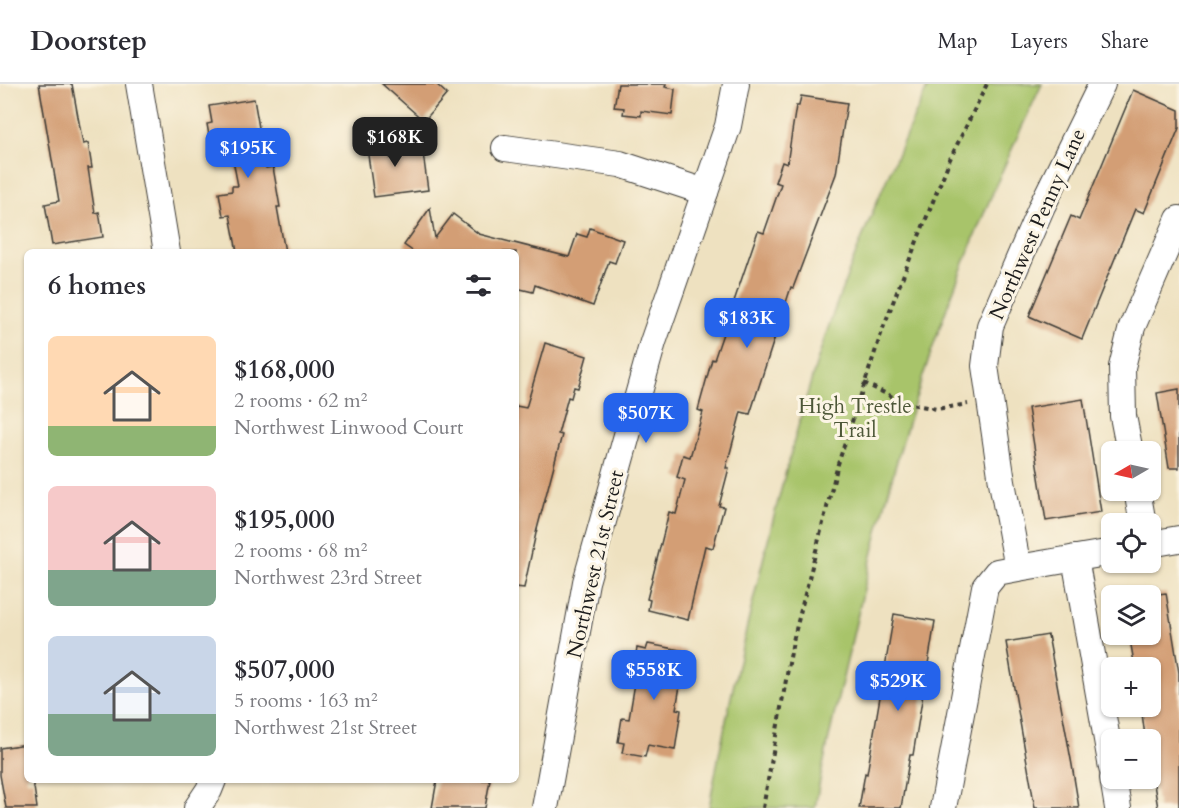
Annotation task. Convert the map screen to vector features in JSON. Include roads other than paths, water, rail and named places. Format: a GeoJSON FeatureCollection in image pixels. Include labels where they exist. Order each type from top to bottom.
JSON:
{"type":"FeatureCollection","features":[{"type":"Feature","properties":{"kind":"street"},"geometry":{"type":"LineString","coordinates":[[139,84],[166,249]]}},
{"type":"Feature","properties":{"kind":"street","name":"Northwest 21st Street"},"geometry":{"type":"LineString","coordinates":[[545,808],[586,582],[653,342],[728,126],[736,84]]}},
{"type":"Feature","properties":{"kind":"street","name":"Northwest Penny Lane"},"geometry":{"type":"LineString","coordinates":[[1018,568],[985,366],[990,326],[1042,206],[1102,84]]}},
{"type":"Feature","properties":{"kind":"street"},"geometry":{"type":"LineString","coordinates":[[505,148],[620,164],[705,192]]}},
{"type":"Feature","properties":{"kind":"street"},"geometry":{"type":"LineString","coordinates":[[1128,441],[1123,416],[1122,367],[1132,327],[1172,261],[1179,219]]}},
{"type":"Feature","properties":{"kind":"street"},"geometry":{"type":"LineString","coordinates":[[1161,542],[1179,539]]}},
{"type":"Feature","properties":{"kind":"street"},"geometry":{"type":"LineString","coordinates":[[943,808],[985,587],[998,572],[1101,554]]}},
{"type":"Feature","properties":{"kind":"street"},"geometry":{"type":"LineString","coordinates":[[1075,558],[1105,729]]}},
{"type":"Feature","properties":{"kind":"street"},"geometry":{"type":"LineString","coordinates":[[197,808],[212,783]]}},
{"type":"Feature","properties":{"kind":"street"},"geometry":{"type":"LineString","coordinates":[[1115,789],[1118,808]]}},
{"type":"Feature","properties":{"kind":"park label","name":"High Trestle Trail"},"geometry":{"type":"Point","coordinates":[855,418]}}]}
